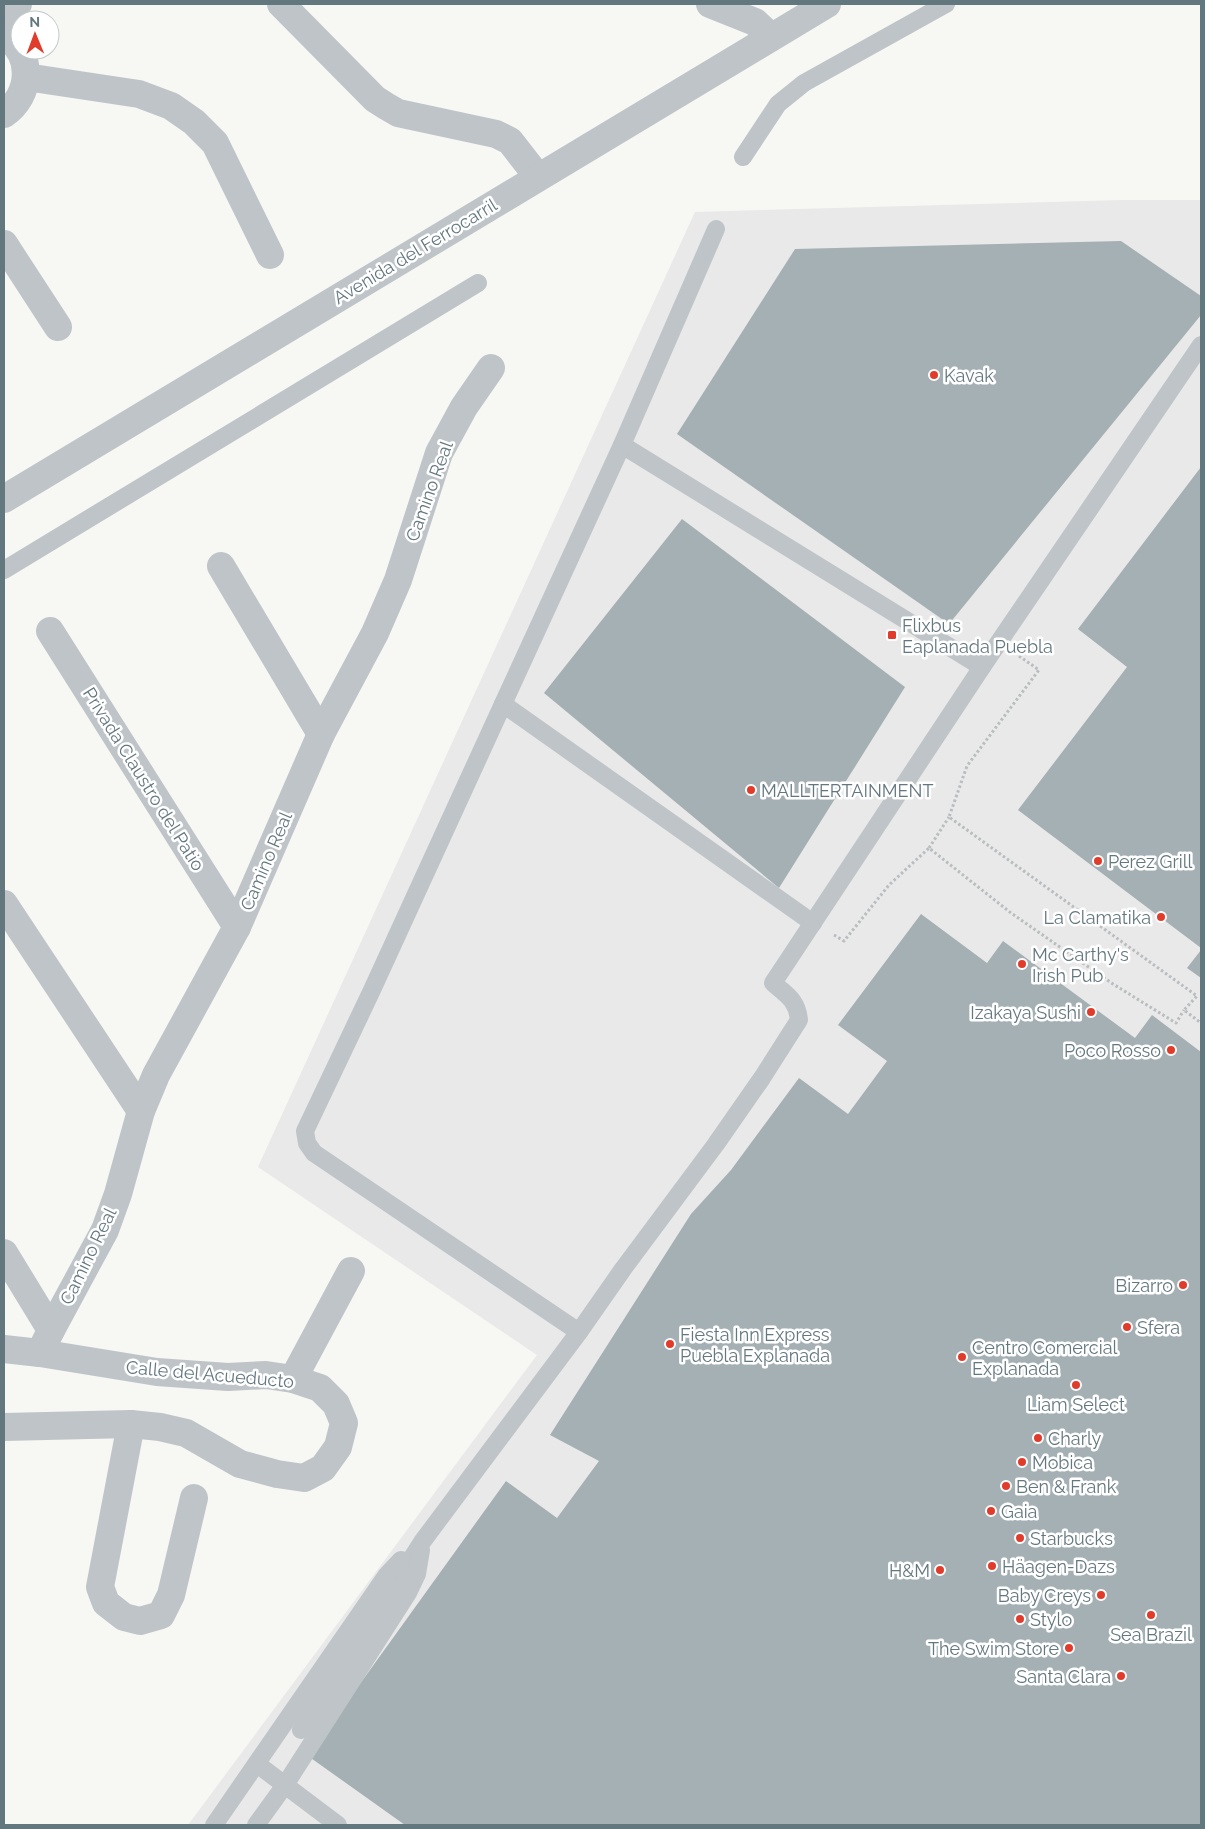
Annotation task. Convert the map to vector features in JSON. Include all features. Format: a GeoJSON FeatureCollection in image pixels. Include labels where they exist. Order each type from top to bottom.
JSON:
{"type":"FeatureCollection","features":[{"type":"Feature","properties":{"kind":"street"},"geometry":{"type":"LineString","coordinates":[[4,19],[18,4]]}},
{"type":"Feature","properties":{"kind":"street"},"geometry":{"type":"LineString","coordinates":[[281,4],[375,99],[398,113],[496,134],[510,141],[538,177]]}},
{"type":"Feature","properties":{"kind":"street"},"geometry":{"type":"LineString","coordinates":[[710,4],[755,22],[771,37]]}},
{"type":"Feature","properties":{"kind":"street","name":"Avenida del Ferrocarril"},"geometry":{"type":"LineString","coordinates":[[4,499],[827,4]]}},
{"type":"Feature","properties":{"kind":"street"},"geometry":{"type":"LineString","coordinates":[[4,36],[18,48],[24,62],[26,77],[23,92],[16,105],[4,114]]}},
{"type":"Feature","properties":{"kind":"street"},"geometry":{"type":"LineString","coordinates":[[26,77],[140,94],[171,106],[194,122],[215,143],[270,255]]}},
{"type":"Feature","properties":{"kind":"street"},"geometry":{"type":"LineString","coordinates":[[4,244],[58,327]]}},
{"type":"Feature","properties":{"kind":"street","name":"Camino Real"},"geometry":{"type":"LineString","coordinates":[[46,1342],[105,1230],[118,1194],[142,1111],[156,1075],[238,927],[321,734],[375,633],[398,580],[440,453],[464,407],[491,368]]}},
{"type":"Feature","properties":{"kind":"street"},"geometry":{"type":"LineString","coordinates":[[221,566],[321,734]]}},
{"type":"Feature","properties":{"kind":"street","name":"Privada Claustro del Patio"},"geometry":{"type":"LineString","coordinates":[[50,631],[238,927]]}},
{"type":"Feature","properties":{"kind":"street"},"geometry":{"type":"LineString","coordinates":[[4,904],[142,1111]]}},
{"type":"Feature","properties":{"kind":"street"},"geometry":{"type":"LineString","coordinates":[[4,1253],[46,1342]]}},
{"type":"Feature","properties":{"kind":"street"},"geometry":{"type":"LineString","coordinates":[[293,1379],[351,1271]]}},
{"type":"Feature","properties":{"kind":"street","name":"Calle del Acueducto"},"geometry":{"type":"LineString","coordinates":[[4,1349],[46,1342],[157,1372],[228,1377],[266,1375],[293,1379],[320,1388],[336,1404],[344,1423],[338,1447],[323,1468],[304,1478],[277,1474],[240,1464],[186,1433],[160,1426],[131,1424],[4,1427]]}},
{"type":"Feature","properties":{"kind":"street"},"geometry":{"type":"LineString","coordinates":[[131,1424],[100,1587],[106,1603],[124,1617],[140,1621],[162,1615],[171,1595],[194,1498]]}},
{"type":"Feature","properties":{"kind":"lane"},"geometry":{"type":"LineString","coordinates":[[743,157],[778,104],[804,83],[946,4]]}},
{"type":"Feature","properties":{"kind":"lane"},"geometry":{"type":"LineString","coordinates":[[579,1332],[314,1154],[307,1143],[305,1131],[372,990],[622,445],[716,229]]}},
{"type":"Feature","properties":{"kind":"lane"},"geometry":{"type":"LineString","coordinates":[[4,570],[478,283]]}},
{"type":"Feature","properties":{"kind":"lane"},"geometry":{"type":"LineString","coordinates":[[301,1730],[422,1542],[579,1332],[623,1268],[716,1144],[762,1078],[798,1020],[798,1011],[793,1000],[773,983],[998,643],[1201,345]]}},
{"type":"Feature","properties":{"kind":"lane"},"geometry":{"type":"LineString","coordinates":[[622,445],[982,667]]}},
{"type":"Feature","properties":{"kind":"lane"},"geometry":{"type":"LineString","coordinates":[[503,704],[813,923]]}},
{"type":"Feature","properties":{"kind":"lane"},"geometry":{"type":"LineString","coordinates":[[214,1825],[386,1576],[401,1559],[422,1542]]}},
{"type":"Feature","properties":{"kind":"lane"},"geometry":{"type":"LineString","coordinates":[[256,1825],[285,1785],[408,1593],[417,1574],[422,1542]]}},
{"type":"Feature","properties":{"kind":"lane"},"geometry":{"type":"LineString","coordinates":[[257,1764],[338,1825]]}},
{"type":"Feature","properties":{"kind":"path"},"geometry":{"type":"LineString","coordinates":[[813,923],[844,941],[889,885],[929,848],[949,817],[967,766],[1039,670],[998,643]]}},
{"type":"Feature","properties":{"kind":"path"},"geometry":{"type":"LineString","coordinates":[[929,848],[1011,913],[1113,984],[1176,1023],[1184,1010],[1197,996],[949,817]]}},
{"type":"Feature","properties":{"kind":"path"},"geometry":{"type":"LineString","coordinates":[[1184,1010],[1201,1023]]}},
{"type":"Feature","properties":{"kind":"shaded area"},"geometry":{"type":"Polygon","coordinates":[[[1123,200],[1201,200],[1201,1825],[188,1825],[537,1355],[258,1167],[695,212],[1123,200]]]}},
{"type":"Feature","properties":{"kind":"building","name":"Kavak"},"geometry":{"type":"Polygon","coordinates":[[[1121,241],[1201,296],[1201,315],[949,624],[677,434],[795,249],[1121,241]]]}},
{"type":"Feature","properties":{"kind":"building"},"geometry":{"type":"Polygon","coordinates":[[[1201,467],[1201,948],[1018,810],[1127,667],[1078,629],[1201,467]]]}},
{"type":"Feature","properties":{"kind":"building","name":"MALLTERTAINMENT"},"geometry":{"type":"Polygon","coordinates":[[[682,519],[905,687],[779,888],[544,693],[682,519]]]}},
{"type":"Feature","properties":{"kind":"building","name":"Centro Comercial Explanada"},"geometry":{"type":"Polygon","coordinates":[[[921,914],[987,963],[1003,941],[1135,1038],[1152,1015],[1201,1052],[1201,1825],[405,1825],[308,1756],[506,1481],[557,1518],[599,1461],[550,1435],[691,1214],[731,1170],[799,1078],[848,1114],[887,1061],[838,1025],[921,914]]]}},
{"type":"Feature","properties":{"kind":"building"},"geometry":{"type":"Polygon","coordinates":[[[1201,950],[1201,978],[1187,968],[1201,950]]]}},
{"type":"Feature","properties":{"kind":"place","name":"Kavak"},"geometry":{"type":"Point","coordinates":[934,375]}},
{"type":"Feature","properties":{"kind":"place","name":"Flixbus Eaplanada Puebla"},"geometry":{"type":"Point","coordinates":[892,635]}},
{"type":"Feature","properties":{"kind":"place","name":"MALLTERTAINMENT"},"geometry":{"type":"Point","coordinates":[751,790]}},
{"type":"Feature","properties":{"kind":"place","name":"Perez Grill"},"geometry":{"type":"Point","coordinates":[1098,861]}},
{"type":"Feature","properties":{"kind":"place","name":"La Clamatika"},"geometry":{"type":"Point","coordinates":[1161,917]}},
{"type":"Feature","properties":{"kind":"place","name":"Mc Carthy's Irish Pub"},"geometry":{"type":"Point","coordinates":[1022,964]}},
{"type":"Feature","properties":{"kind":"place","name":"Izakaya Sushi"},"geometry":{"type":"Point","coordinates":[1091,1012]}},
{"type":"Feature","properties":{"kind":"place","name":"Poco Rosso"},"geometry":{"type":"Point","coordinates":[1171,1050]}},
{"type":"Feature","properties":{"kind":"place","name":"Bizarro"},"geometry":{"type":"Point","coordinates":[1183,1285]}},
{"type":"Feature","properties":{"kind":"place","name":"Sfera"},"geometry":{"type":"Point","coordinates":[1127,1327]}},
{"type":"Feature","properties":{"kind":"place","name":"Fiesta Inn Express Puebla Explanada"},"geometry":{"type":"Point","coordinates":[670,1344]}},
{"type":"Feature","properties":{"kind":"place","name":"Centro Comercial Explanada"},"geometry":{"type":"Point","coordinates":[962,1357]}},
{"type":"Feature","properties":{"kind":"place","name":"Liam Select"},"geometry":{"type":"Point","coordinates":[1076,1385]}},
{"type":"Feature","properties":{"kind":"place","name":"Charly"},"geometry":{"type":"Point","coordinates":[1038,1438]}},
{"type":"Feature","properties":{"kind":"place","name":"Mobica"},"geometry":{"type":"Point","coordinates":[1022,1462]}},
{"type":"Feature","properties":{"kind":"place","name":"Ben & Frank"},"geometry":{"type":"Point","coordinates":[1006,1486]}},
{"type":"Feature","properties":{"kind":"place","name":"Gaia"},"geometry":{"type":"Point","coordinates":[991,1511]}},
{"type":"Feature","properties":{"kind":"place","name":"Starbucks"},"geometry":{"type":"Point","coordinates":[1020,1538]}},
{"type":"Feature","properties":{"kind":"place","name":"Häagen-Dazs"},"geometry":{"type":"Point","coordinates":[992,1566]}},
{"type":"Feature","properties":{"kind":"place","name":"H&M"},"geometry":{"type":"Point","coordinates":[940,1570]}},
{"type":"Feature","properties":{"kind":"place","name":"Baby Creys"},"geometry":{"type":"Point","coordinates":[1101,1595]}},
{"type":"Feature","properties":{"kind":"place","name":"Sea Brazil"},"geometry":{"type":"Point","coordinates":[1151,1615]}},
{"type":"Feature","properties":{"kind":"place","name":"Stylo"},"geometry":{"type":"Point","coordinates":[1020,1619]}},
{"type":"Feature","properties":{"kind":"place","name":"The Swim Store"},"geometry":{"type":"Point","coordinates":[1069,1648]}},
{"type":"Feature","properties":{"kind":"place","name":"Santa Clara"},"geometry":{"type":"Point","coordinates":[1121,1676]}}]}
